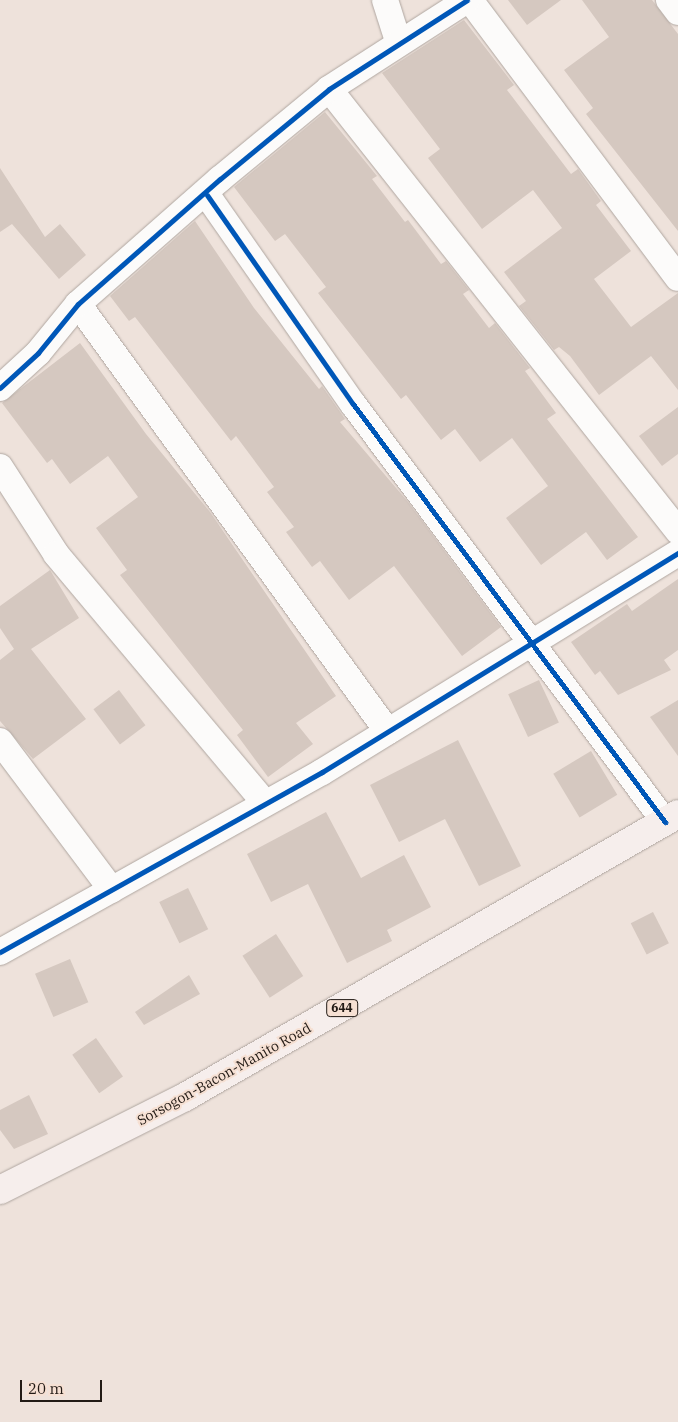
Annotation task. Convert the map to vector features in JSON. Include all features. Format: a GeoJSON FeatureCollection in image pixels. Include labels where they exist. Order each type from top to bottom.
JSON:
{"type":"FeatureCollection","features":[{"type":"Feature","properties":{"kind":"main road","name":"Sorsogon-Bacon-Manito Road"},"geometry":{"type":"LineString","coordinates":[[0,1190],[194,1092],[671,818]]}},
{"type":"Feature","properties":{"kind":"street"},"geometry":{"type":"LineString","coordinates":[[385,0],[398,41]]}},
{"type":"Feature","properties":{"kind":"street"},"geometry":{"type":"LineString","coordinates":[[0,388],[38,353],[78,304],[207,195],[220,179],[329,89],[398,41],[469,0],[678,278]]}},
{"type":"Feature","properties":{"kind":"street"},"geometry":{"type":"LineString","coordinates":[[669,0],[678,12]]}},
{"type":"Feature","properties":{"kind":"street"},"geometry":{"type":"LineString","coordinates":[[329,89],[678,530]]}},
{"type":"Feature","properties":{"kind":"street"},"geometry":{"type":"LineString","coordinates":[[207,195],[352,404],[533,644],[671,818]]}},
{"type":"Feature","properties":{"kind":"street"},"geometry":{"type":"LineString","coordinates":[[78,304],[388,732]]}},
{"type":"Feature","properties":{"kind":"street"},"geometry":{"type":"LineString","coordinates":[[0,467],[56,554],[265,803]]}},
{"type":"Feature","properties":{"kind":"street"},"geometry":{"type":"LineString","coordinates":[[0,952],[388,732],[678,553]]}},
{"type":"Feature","properties":{"kind":"street"},"geometry":{"type":"LineString","coordinates":[[0,742],[112,890]]}},
{"type":"Feature","properties":{"kind":"building"},"geometry":{"type":"Polygon","coordinates":[[[508,0],[561,0],[527,25],[508,0]]]}},
{"type":"Feature","properties":{"kind":"building"},"geometry":{"type":"Polygon","coordinates":[[[582,0],[652,0],[678,34],[678,231],[586,114],[593,108],[564,70],[609,37],[582,0]]]}},
{"type":"Feature","properties":{"kind":"building"},"geometry":{"type":"Polygon","coordinates":[[[464,20],[514,85],[507,90],[571,174],[578,169],[601,201],[596,205],[631,251],[594,279],[631,327],[678,293],[678,390],[651,356],[599,395],[570,356],[559,347],[554,350],[519,306],[526,301],[504,272],[562,228],[533,190],[482,229],[428,158],[440,149],[382,73],[464,20]]]}},
{"type":"Feature","properties":{"kind":"building"},"geometry":{"type":"Polygon","coordinates":[[[325,112],[377,176],[372,179],[405,222],[408,220],[441,264],[446,261],[469,290],[463,294],[489,328],[495,323],[530,368],[525,371],[556,413],[547,419],[638,537],[607,560],[586,532],[541,565],[506,518],[548,486],[512,438],[480,462],[455,429],[441,440],[406,395],[401,399],[318,293],[326,287],[285,234],[275,241],[234,187],[325,112]]]}},
{"type":"Feature","properties":{"kind":"building"},"geometry":{"type":"Polygon","coordinates":[[[0,168],[45,237],[60,224],[86,255],[59,279],[12,224],[0,232],[0,168]]]}},
{"type":"Feature","properties":{"kind":"building"},"geometry":{"type":"Polygon","coordinates":[[[195,221],[254,308],[319,389],[322,386],[345,419],[340,422],[408,502],[501,627],[462,656],[394,566],[349,600],[320,561],[312,567],[286,532],[294,527],[267,492],[274,487],[236,436],[231,441],[135,317],[129,321],[110,296],[195,221]]]}},
{"type":"Feature","properties":{"kind":"building"},"geometry":{"type":"Polygon","coordinates":[[[80,343],[146,434],[210,512],[336,696],[296,723],[313,744],[268,777],[237,735],[243,730],[120,575],[127,570],[96,528],[138,497],[108,456],[70,484],[52,459],[47,463],[2,403],[80,343]]]}},
{"type":"Feature","properties":{"kind":"building"},"geometry":{"type":"Polygon","coordinates":[[[678,407],[678,454],[662,466],[639,436],[678,407]]]}},
{"type":"Feature","properties":{"kind":"building"},"geometry":{"type":"Polygon","coordinates":[[[50,570],[79,618],[31,649],[86,719],[33,759],[0,721],[0,660],[14,649],[0,628],[0,606],[50,570]]]}},
{"type":"Feature","properties":{"kind":"building"},"geometry":{"type":"Polygon","coordinates":[[[678,579],[678,650],[664,660],[671,670],[618,695],[600,671],[595,675],[571,642],[627,604],[632,611],[678,579]]]}},
{"type":"Feature","properties":{"kind":"building"},"geometry":{"type":"Polygon","coordinates":[[[539,680],[559,723],[528,737],[508,694],[539,680]]]}},
{"type":"Feature","properties":{"kind":"building"},"geometry":{"type":"Polygon","coordinates":[[[119,690],[145,725],[120,744],[93,709],[119,690]]]}},
{"type":"Feature","properties":{"kind":"building"},"geometry":{"type":"Polygon","coordinates":[[[678,700],[678,756],[650,717],[678,700]]]}},
{"type":"Feature","properties":{"kind":"building"},"geometry":{"type":"Polygon","coordinates":[[[458,740],[521,866],[479,886],[445,819],[399,842],[370,785],[458,740]]]}},
{"type":"Feature","properties":{"kind":"building"},"geometry":{"type":"Polygon","coordinates":[[[591,751],[617,795],[580,817],[553,774],[591,751]]]}},
{"type":"Feature","properties":{"kind":"building"},"geometry":{"type":"Polygon","coordinates":[[[326,812],[361,878],[404,855],[431,907],[387,930],[392,941],[347,963],[308,884],[271,902],[247,854],[326,812]]]}},
{"type":"Feature","properties":{"kind":"building"},"geometry":{"type":"Polygon","coordinates":[[[188,888],[208,929],[179,943],[159,902],[188,888]]]}},
{"type":"Feature","properties":{"kind":"building"},"geometry":{"type":"Polygon","coordinates":[[[653,912],[669,943],[647,955],[631,923],[653,912]]]}},
{"type":"Feature","properties":{"kind":"building"},"geometry":{"type":"Polygon","coordinates":[[[276,934],[303,976],[270,998],[242,956],[276,934]]]}},
{"type":"Feature","properties":{"kind":"building"},"geometry":{"type":"Polygon","coordinates":[[[70,959],[88,1002],[53,1017],[35,974],[70,959]]]}},
{"type":"Feature","properties":{"kind":"building"},"geometry":{"type":"Polygon","coordinates":[[[189,975],[200,994],[144,1025],[135,1012],[189,975]]]}},
{"type":"Feature","properties":{"kind":"building"},"geometry":{"type":"Polygon","coordinates":[[[96,1038],[123,1077],[99,1093],[72,1055],[96,1038]]]}},
{"type":"Feature","properties":{"kind":"building"},"geometry":{"type":"Polygon","coordinates":[[[29,1095],[48,1134],[14,1149],[0,1130],[0,1110],[29,1095]]]}},
{"type":"Feature","properties":{"kind":"cycle path"},"geometry":{"type":"LineString","coordinates":[[0,388],[38,353],[78,304],[220,179],[329,89],[467,0]]}},
{"type":"Feature","properties":{"kind":"cycle path"},"geometry":{"type":"LineString","coordinates":[[207,195],[353,404],[665,822]]}},
{"type":"Feature","properties":{"kind":"cycle path"},"geometry":{"type":"LineString","coordinates":[[0,952],[322,772],[678,553]]}}]}
